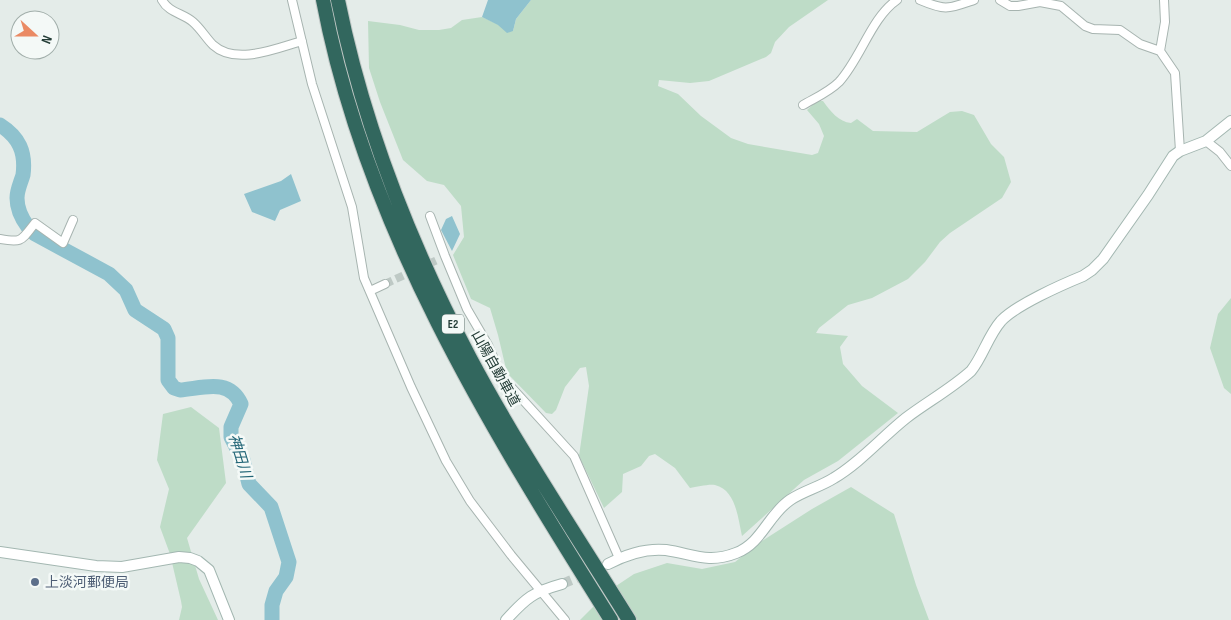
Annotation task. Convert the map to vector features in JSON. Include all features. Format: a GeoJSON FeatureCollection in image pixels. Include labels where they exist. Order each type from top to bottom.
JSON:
{"type":"FeatureCollection","features":[{"type":"Feature","properties":{"kind":"highway","name":"E2"},"geometry":{"type":"LineString","coordinates":[[323,0],[340,70],[381,198],[429,308],[505,449],[611,620]]}},
{"type":"Feature","properties":{"kind":"highway","name":"山陽自動車道"},"geometry":{"type":"LineString","coordinates":[[338,0],[369,118],[395,193],[420,254],[470,358],[629,620]]}},
{"type":"Feature","properties":{"kind":"street"},"geometry":{"type":"LineString","coordinates":[[162,0],[170,10],[192,20],[214,46],[224,52],[236,55],[258,54],[302,41]]}},
{"type":"Feature","properties":{"kind":"street"},"geometry":{"type":"LineString","coordinates":[[292,0],[312,84],[352,207],[364,278],[411,387],[446,462],[470,501],[511,555],[565,620]]}},
{"type":"Feature","properties":{"kind":"street"},"geometry":{"type":"LineString","coordinates":[[803,105],[838,82],[887,8],[898,0]]}},
{"type":"Feature","properties":{"kind":"street"},"geometry":{"type":"LineString","coordinates":[[920,0],[945,9],[974,0]]}},
{"type":"Feature","properties":{"kind":"street"},"geometry":{"type":"LineString","coordinates":[[1000,0],[1010,6],[1040,2],[1060,6],[1085,26],[1093,29],[1120,30],[1140,44],[1160,51],[1175,73],[1180,151]]}},
{"type":"Feature","properties":{"kind":"street"},"geometry":{"type":"LineString","coordinates":[[1160,51],[1165,22],[1164,0]]}},
{"type":"Feature","properties":{"kind":"street"},"geometry":{"type":"LineString","coordinates":[[608,564],[619,558],[642,551],[654,550],[665,550],[704,558],[716,558],[739,552],[750,545],[789,500],[833,479],[906,418],[971,371],[978,362],[992,333],[1001,321],[1014,310],[1092,270],[1103,259],[1173,156],[1180,151],[1206,141],[1231,121]]}},
{"type":"Feature","properties":{"kind":"street"},"geometry":{"type":"LineString","coordinates":[[1206,141],[1220,152],[1231,166]]}},
{"type":"Feature","properties":{"kind":"street"},"geometry":{"type":"LineString","coordinates":[[430,216],[467,309],[488,345],[501,376],[574,456],[619,558]]}},
{"type":"Feature","properties":{"kind":"street"},"geometry":{"type":"LineString","coordinates":[[0,239],[16,242],[23,238],[34,224],[63,243],[73,220]]}},
{"type":"Feature","properties":{"kind":"street"},"geometry":{"type":"LineString","coordinates":[[437,260],[445,256]]}},
{"type":"Feature","properties":{"kind":"street"},"geometry":{"type":"LineString","coordinates":[[370,291],[385,284]]}},
{"type":"Feature","properties":{"kind":"street"},"geometry":{"type":"LineString","coordinates":[[0,552],[96,566],[122,567],[179,557],[190,558],[198,561],[208,570],[215,583],[222,608],[229,620]]}},
{"type":"Feature","properties":{"kind":"street"},"geometry":{"type":"LineString","coordinates":[[506,620],[531,595],[562,584]]}},
{"type":"Feature","properties":{"kind":"green space"},"geometry":{"type":"Polygon","coordinates":[[[531,0],[828,0],[789,27],[775,42],[771,53],[766,57],[709,81],[690,83],[659,80],[658,86],[678,94],[701,116],[731,138],[748,144],[812,155],[818,153],[824,136],[819,124],[807,110],[817,101],[823,101],[843,121],[851,123],[857,119],[873,131],[917,132],[950,112],[962,111],[974,115],[991,144],[1004,157],[1011,182],[1002,198],[950,233],[908,279],[872,298],[848,305],[819,328],[816,333],[848,336],[840,347],[843,364],[862,386],[898,413],[838,461],[804,480],[742,536],[735,506],[728,493],[715,485],[690,488],[675,468],[655,454],[649,456],[641,466],[623,474],[622,492],[604,508],[579,456],[589,386],[586,367],[580,368],[565,387],[556,410],[552,414],[546,413],[507,373],[490,308],[471,299],[453,255],[464,237],[461,206],[444,185],[427,181],[403,160],[380,102],[369,68],[368,21],[400,25],[419,30],[439,30],[451,28],[462,20],[482,17],[513,31],[516,19],[531,0]]]}},
{"type":"Feature","properties":{"kind":"green space"},"geometry":{"type":"Polygon","coordinates":[[[1231,298],[1231,394],[1224,388],[1210,348],[1218,314],[1231,298]]]}},
{"type":"Feature","properties":{"kind":"green space"},"geometry":{"type":"Polygon","coordinates":[[[191,407],[219,428],[226,483],[187,538],[199,579],[218,620],[179,620],[182,607],[181,601],[170,554],[160,527],[169,489],[157,460],[163,414],[191,407]]]}},
{"type":"Feature","properties":{"kind":"green space"},"geometry":{"type":"Polygon","coordinates":[[[851,487],[894,514],[929,620],[580,620],[610,590],[634,574],[667,563],[702,569],[735,562],[759,543],[851,487]]]}},
{"type":"Feature","properties":{"kind":"water"},"geometry":{"type":"Polygon","coordinates":[[[488,0],[531,0],[516,19],[513,31],[507,33],[498,25],[482,17],[488,0]]]}},
{"type":"Feature","properties":{"kind":"water"},"geometry":{"type":"Polygon","coordinates":[[[291,174],[301,201],[280,210],[275,221],[252,212],[244,194],[281,181],[291,174]]]}},
{"type":"Feature","properties":{"kind":"water"},"geometry":{"type":"Polygon","coordinates":[[[452,216],[460,234],[452,251],[441,230],[446,219],[452,216]]]}},
{"type":"Feature","properties":{"kind":"waterway","name":"神田川"},"geometry":{"type":"LineString","coordinates":[[0,125],[12,135],[22,152],[24,167],[17,202],[20,213],[28,227]]}},
{"type":"Feature","properties":{"kind":"waterway","name":"神田川"},"geometry":{"type":"LineString","coordinates":[[32,231],[109,274],[126,290],[135,310],[164,329],[168,338],[168,380],[174,388],[180,390],[215,386],[230,391],[241,404],[231,427],[231,437],[243,460],[249,484],[271,507],[289,562],[286,577],[276,591],[272,605],[272,620]]}},
{"type":"Feature","properties":{"kind":"tunnel"},"geometry":{"type":"LineString","coordinates":[[385,284],[437,260]]}},
{"type":"Feature","properties":{"kind":"tunnel"},"geometry":{"type":"LineString","coordinates":[[562,584],[602,567]]}},
{"type":"Feature","properties":{"kind":"place","name":"上淡河郵便局"},"geometry":{"type":"Point","coordinates":[35,582]}}]}
